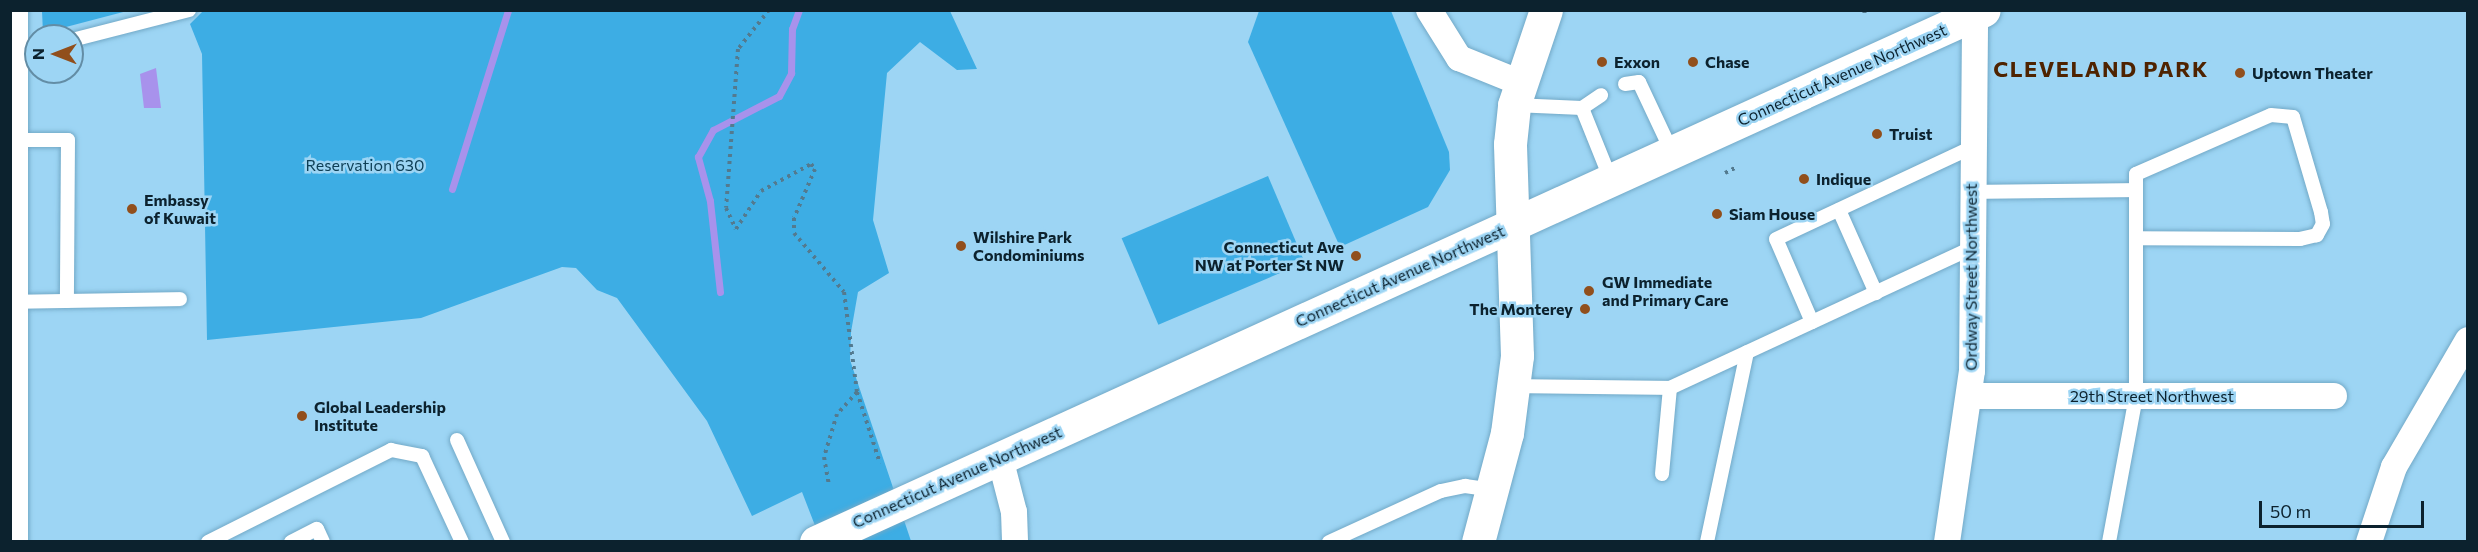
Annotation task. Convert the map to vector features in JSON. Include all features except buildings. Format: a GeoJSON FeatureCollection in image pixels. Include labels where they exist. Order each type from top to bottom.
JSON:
{"type":"FeatureCollection","features":[{"type":"Feature","properties":{"kind":"main road"},"geometry":{"type":"LineString","coordinates":[[11,10],[11,542]]}},
{"type":"Feature","properties":{"kind":"main road"},"geometry":{"type":"LineString","coordinates":[[1478,542],[1494,490],[1514,386],[1515,224],[1510,144],[1516,94],[1546,10]]}},
{"type":"Feature","properties":{"kind":"main road","name":"Connecticut Avenue Northwest"},"geometry":{"type":"LineString","coordinates":[[816,542],[1978,12]]}},
{"type":"Feature","properties":{"kind":"street"},"geometry":{"type":"LineString","coordinates":[[1429,10],[1459,58],[1516,94]]}},
{"type":"Feature","properties":{"kind":"street","name":"Ordway Street Northwest"},"geometry":{"type":"LineString","coordinates":[[1947,542],[1970,396],[1972,248],[1970,148],[1978,12]]}},
{"type":"Feature","properties":{"kind":"street"},"geometry":{"type":"LineString","coordinates":[[2369,542],[2394,467],[2468,340]]}},
{"type":"Feature","properties":{"kind":"street","name":"29th Street Northwest"},"geometry":{"type":"LineString","coordinates":[[1970,396],[2334,396]]}},
{"type":"Feature","properties":{"kind":"street"},"geometry":{"type":"LineString","coordinates":[[1000,458],[1014,512],[1015,542]]}},
{"type":"Feature","properties":{"kind":"lane"},"geometry":{"type":"LineString","coordinates":[[84,37],[189,10]]}},
{"type":"Feature","properties":{"kind":"lane"},"geometry":{"type":"LineString","coordinates":[[1625,84],[1639,82],[1672,152]]}},
{"type":"Feature","properties":{"kind":"lane"},"geometry":{"type":"LineString","coordinates":[[1516,94],[1582,108],[1601,95]]}},
{"type":"Feature","properties":{"kind":"lane"},"geometry":{"type":"LineString","coordinates":[[1582,108],[1611,180]]}},
{"type":"Feature","properties":{"kind":"lane"},"geometry":{"type":"LineString","coordinates":[[2109,542],[2136,396],[2136,238],[2136,190],[2136,174],[2286,113],[2298,128],[2323,224],[2317,235],[2300,239],[2136,238]]}},
{"type":"Feature","properties":{"kind":"lane"},"geometry":{"type":"LineString","coordinates":[[11,140],[68,140],[67,302]]}},
{"type":"Feature","properties":{"kind":"lane"},"geometry":{"type":"LineString","coordinates":[[1812,322],[1776,239],[1970,148]]}},
{"type":"Feature","properties":{"kind":"lane"},"geometry":{"type":"LineString","coordinates":[[1971,192],[2136,190]]}},
{"type":"Feature","properties":{"kind":"lane"},"geometry":{"type":"LineString","coordinates":[[1839,210],[1876,293]]}},
{"type":"Feature","properties":{"kind":"lane"},"geometry":{"type":"LineString","coordinates":[[1514,386],[1670,388],[1972,248]]}},
{"type":"Feature","properties":{"kind":"lane"},"geometry":{"type":"LineString","coordinates":[[11,302],[180,299]]}},
{"type":"Feature","properties":{"kind":"lane"},"geometry":{"type":"LineString","coordinates":[[1707,542],[1747,352]]}},
{"type":"Feature","properties":{"kind":"lane"},"geometry":{"type":"LineString","coordinates":[[1662,474],[1670,388]]}},
{"type":"Feature","properties":{"kind":"lane"},"geometry":{"type":"LineString","coordinates":[[457,440],[503,542]]}},
{"type":"Feature","properties":{"kind":"lane"},"geometry":{"type":"LineString","coordinates":[[208,542],[391,450],[422,456],[462,542]]}},
{"type":"Feature","properties":{"kind":"lane"},"geometry":{"type":"LineString","coordinates":[[1329,542],[1441,491],[1465,486],[1494,490]]}},
{"type":"Feature","properties":{"kind":"lane"},"geometry":{"type":"LineString","coordinates":[[291,542],[317,529],[323,542]]}},
{"type":"Feature","properties":{"kind":"path"},"geometry":{"type":"LineString","coordinates":[[769,10],[738,49],[726,208],[736,229],[760,191],[811,164],[815,169],[794,218],[794,233],[844,292],[857,392],[880,463]]}},
{"type":"Feature","properties":{"kind":"path"},"geometry":{"type":"LineString","coordinates":[[1725,173],[1737,168]]}},
{"type":"Feature","properties":{"kind":"path"},"geometry":{"type":"LineString","coordinates":[[829,486],[824,457],[837,414],[857,392]]}},
{"type":"Feature","properties":{"kind":"green space"},"geometry":{"type":"Polygon","coordinates":[[[42,10],[127,11],[77,24],[43,24],[42,10]]]}},
{"type":"Feature","properties":{"kind":"green space","name":"Reservation 630"},"geometry":{"type":"Polygon","coordinates":[[[204,10],[950,11],[977,69],[957,70],[920,42],[887,73],[873,220],[889,273],[858,292],[851,332],[850,360],[911,541],[821,541],[802,492],[752,516],[707,421],[617,298],[597,290],[576,268],[562,267],[421,318],[207,340],[202,54],[190,24],[204,10]]]}},
{"type":"Feature","properties":{"kind":"green space"},"geometry":{"type":"Polygon","coordinates":[[[1259,11],[1391,11],[1449,152],[1450,170],[1428,207],[1340,247],[1248,42],[1259,11]]]}},
{"type":"Feature","properties":{"kind":"green space"},"geometry":{"type":"Polygon","coordinates":[[[1268,176],[1305,263],[1158,325],[1122,238],[1268,176]]]}},
{"type":"Feature","properties":{"kind":"shaded area"},"geometry":{"type":"Polygon","coordinates":[[[156,68],[161,108],[144,108],[140,74],[156,68]]]}},
{"type":"Feature","properties":{"kind":"waterway"},"geometry":{"type":"LineString","coordinates":[[452,189],[508,10]]}},
{"type":"Feature","properties":{"kind":"waterway"},"geometry":{"type":"LineString","coordinates":[[720,292],[710,201],[698,157],[713,130],[779,96],[791,73],[792,29],[799,10]]}},
{"type":"Feature","properties":{"kind":"place","name":"Exxon"},"geometry":{"type":"Point","coordinates":[1602,62]}},
{"type":"Feature","properties":{"kind":"place","name":"Chase"},"geometry":{"type":"Point","coordinates":[1693,62]}},
{"type":"Feature","properties":{"kind":"place","name":"Uptown Theater"},"geometry":{"type":"Point","coordinates":[2240,73]}},
{"type":"Feature","properties":{"kind":"place","name":"Truist"},"geometry":{"type":"Point","coordinates":[1877,134]}},
{"type":"Feature","properties":{"kind":"place","name":"Indique"},"geometry":{"type":"Point","coordinates":[1804,179]}},
{"type":"Feature","properties":{"kind":"place","name":"Embassy of Kuwait"},"geometry":{"type":"Point","coordinates":[132,209]}},
{"type":"Feature","properties":{"kind":"place","name":"Siam House"},"geometry":{"type":"Point","coordinates":[1717,214]}},
{"type":"Feature","properties":{"kind":"place","name":"Wilshire Park Condominiums"},"geometry":{"type":"Point","coordinates":[961,246]}},
{"type":"Feature","properties":{"kind":"place","name":"Connecticut Ave NW at Porter St NW"},"geometry":{"type":"Point","coordinates":[1356,256]}},
{"type":"Feature","properties":{"kind":"place","name":"GW Immediate and Primary Care"},"geometry":{"type":"Point","coordinates":[1589,291]}},
{"type":"Feature","properties":{"kind":"place","name":"The Monterey"},"geometry":{"type":"Point","coordinates":[1585,309]}},
{"type":"Feature","properties":{"kind":"place","name":"Global Leadership Institute"},"geometry":{"type":"Point","coordinates":[302,416]}},
{"type":"Feature","properties":{"kind":"district","name":"CLEVELAND PARK"},"geometry":{"type":"Point","coordinates":[2101,69]}}]}
